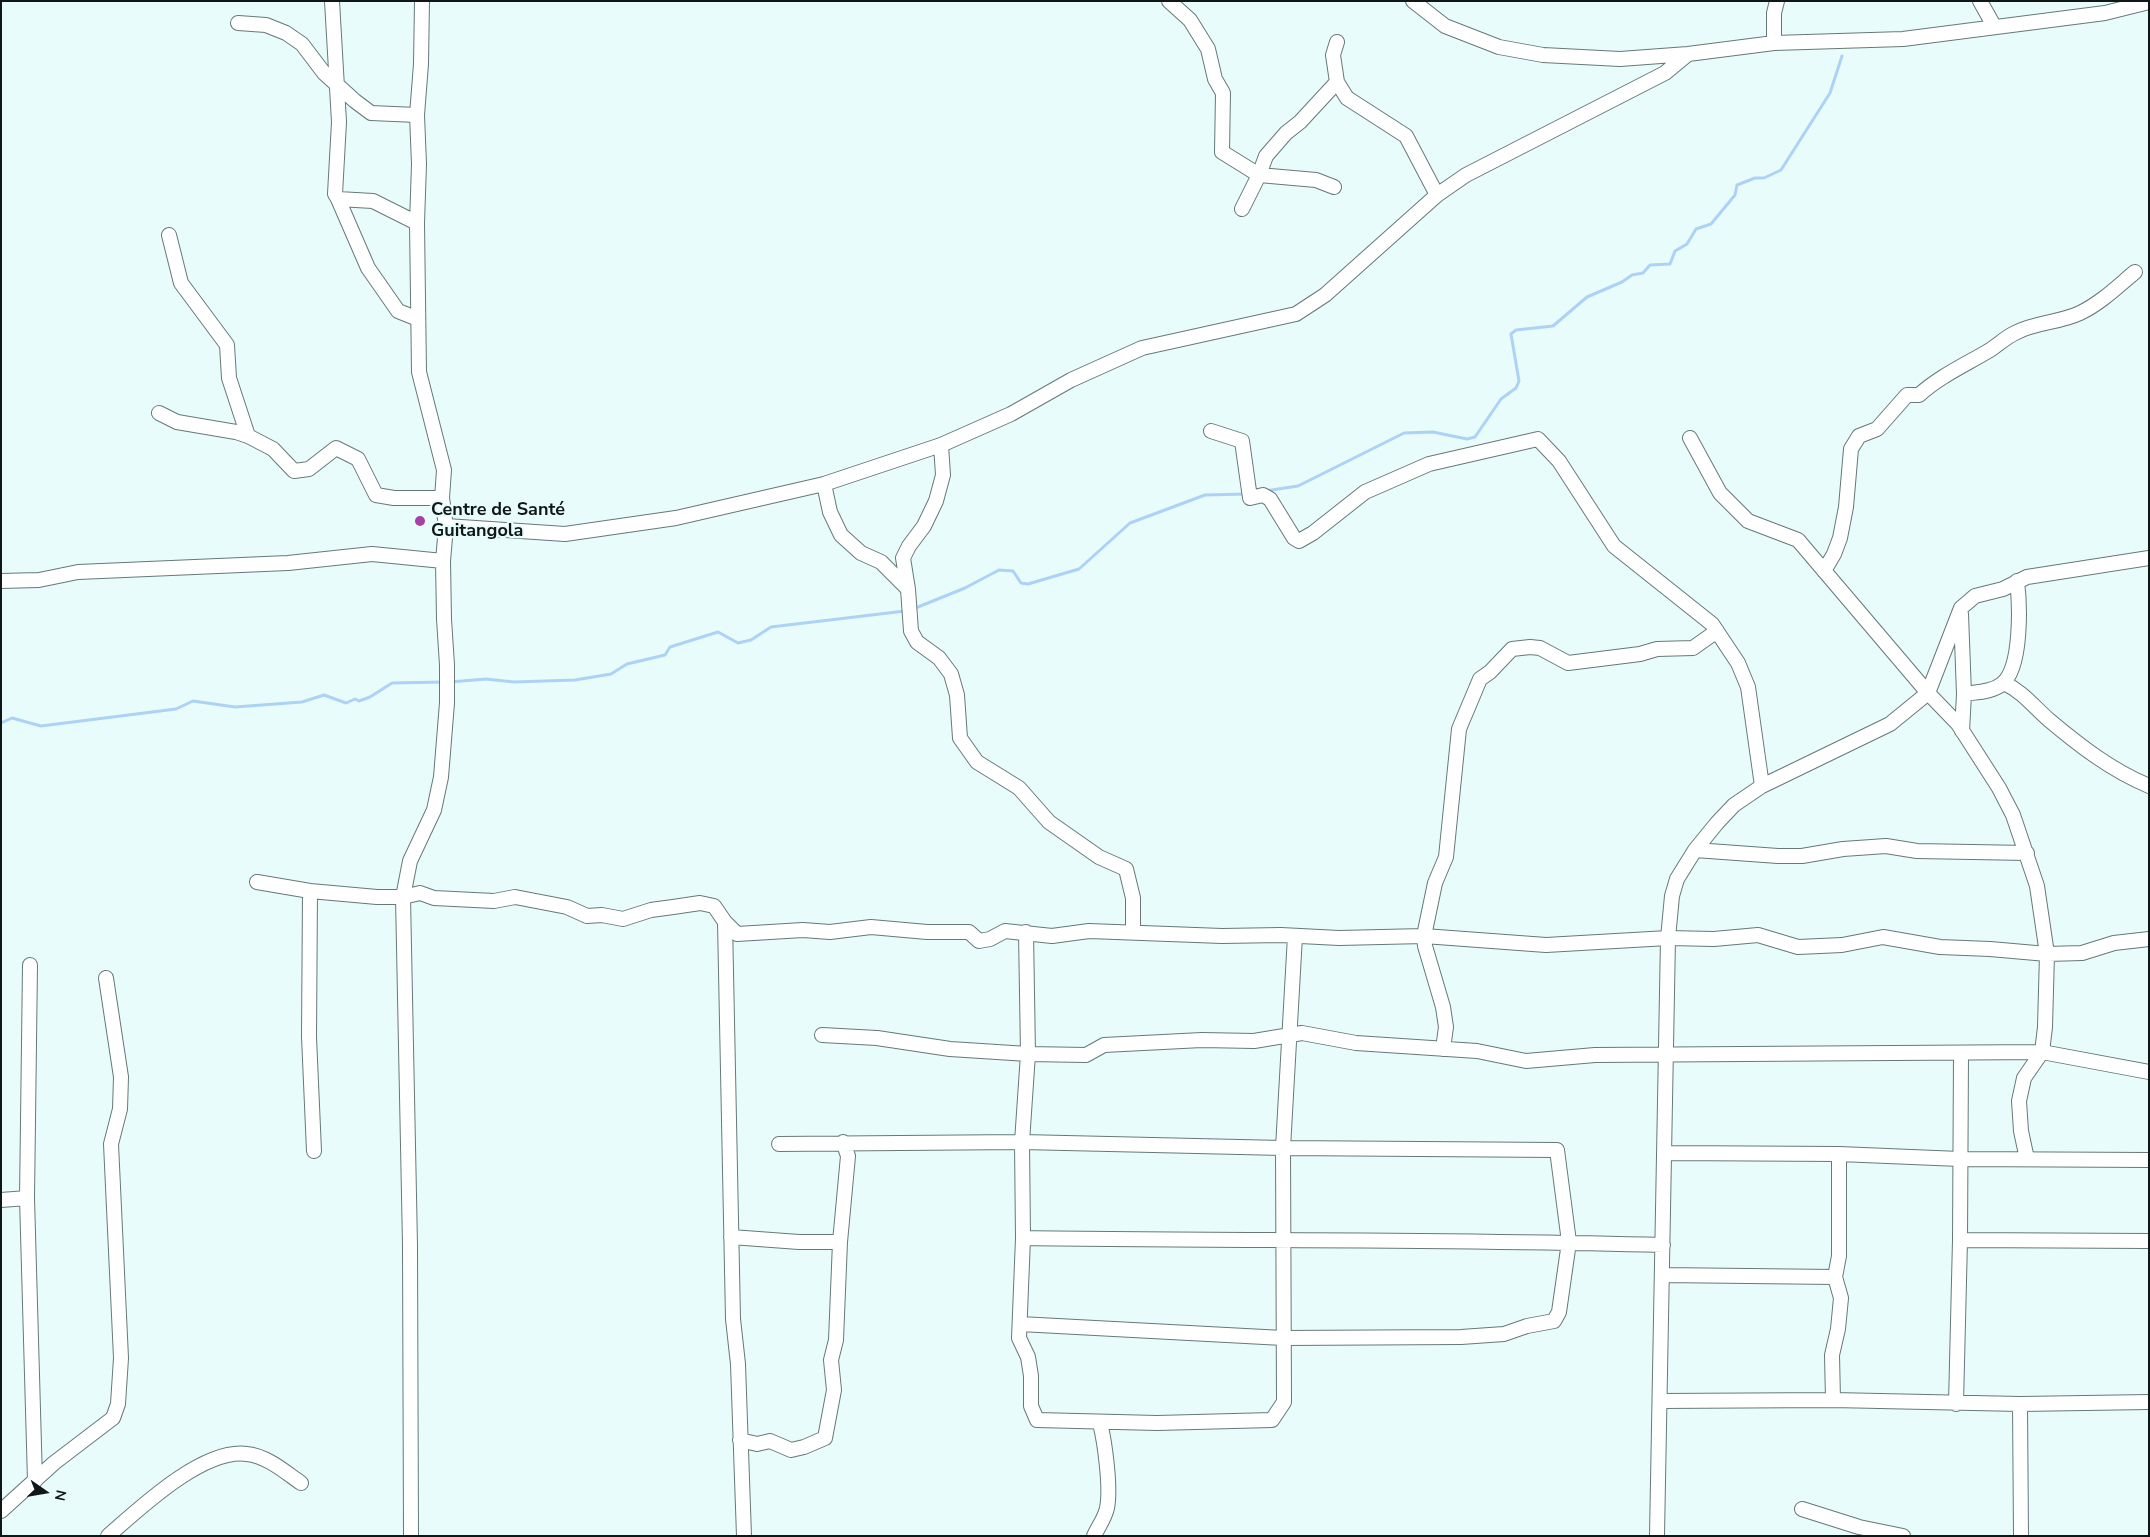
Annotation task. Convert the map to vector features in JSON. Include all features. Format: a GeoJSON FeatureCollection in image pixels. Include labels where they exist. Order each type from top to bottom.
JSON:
{"type":"FeatureCollection","features":[{"type":"Feature","properties":{"kind":"street"},"geometry":{"type":"LineString","coordinates":[[332,1],[339,122],[335,194],[368,268],[398,311],[418,319]]}},
{"type":"Feature","properties":{"kind":"street"},"geometry":{"type":"LineString","coordinates":[[411,1536],[410,1235],[403,897],[410,861],[434,810],[441,777],[447,703],[443,562],[446,526],[442,498],[444,470],[419,372],[417,223],[419,164],[417,114],[421,64],[422,1]]}},
{"type":"Feature","properties":{"kind":"street"},"geometry":{"type":"LineString","coordinates":[[1169,1],[1190,20],[1208,49],[1215,80],[1223,93],[1222,152],[1259,175],[1316,180],[1334,187]]}},
{"type":"Feature","properties":{"kind":"street"},"geometry":{"type":"LineString","coordinates":[[1413,1],[1445,26],[1499,47],[1543,55],[1620,59],[1688,54],[1774,43],[1903,39],[2105,13],[2149,2]]}},
{"type":"Feature","properties":{"kind":"street"},"geometry":{"type":"LineString","coordinates":[[1774,43],[1774,14],[1777,1]]}},
{"type":"Feature","properties":{"kind":"street"},"geometry":{"type":"LineString","coordinates":[[1980,1],[1994,26]]}},
{"type":"Feature","properties":{"kind":"street"},"geometry":{"type":"LineString","coordinates":[[238,23],[266,25],[286,33],[302,44],[324,73],[371,113],[417,114]]}},
{"type":"Feature","properties":{"kind":"street"},"geometry":{"type":"LineString","coordinates":[[1337,42],[1333,55],[1336,82],[1347,98],[1406,136],[1437,195]]}},
{"type":"Feature","properties":{"kind":"street"},"geometry":{"type":"LineString","coordinates":[[446,526],[565,534],[676,518],[824,484],[941,445],[1011,414],[1071,380],[1142,348],[1296,314],[1325,295],[1437,195],[1466,175],[1665,73],[1688,54]]}},
{"type":"Feature","properties":{"kind":"street"},"geometry":{"type":"LineString","coordinates":[[1242,209],[1266,156],[1336,82]]}},
{"type":"Feature","properties":{"kind":"street"},"geometry":{"type":"LineString","coordinates":[[338,200],[373,201],[417,223]]}},
{"type":"Feature","properties":{"kind":"street"},"geometry":{"type":"LineString","coordinates":[[169,235],[181,283],[226,344],[229,378],[248,436]]}},
{"type":"Feature","properties":{"kind":"street"},"geometry":{"type":"LineString","coordinates":[[1824,571],[1834,554],[1840,538],[1846,507],[1851,449],[1859,436],[1877,429],[1907,395],[1919,395],[1934,381],[1991,350],[2014,333],[2036,325],[2061,321],[2093,306],[2136,272]]}},
{"type":"Feature","properties":{"kind":"street"},"geometry":{"type":"LineString","coordinates":[[159,413],[177,422],[236,432],[248,436],[272,449],[294,471],[309,469],[336,448],[358,459],[376,495],[394,498],[442,498]]}},
{"type":"Feature","properties":{"kind":"street"},"geometry":{"type":"LineString","coordinates":[[1211,431],[1242,441],[1249,494],[1263,495],[1270,499],[1294,538],[1299,541],[1313,533],[1365,492],[1429,464],[1538,439],[1559,461],[1614,546],[1712,624],[1738,663],[1748,687],[1762,786]]}},
{"type":"Feature","properties":{"kind":"street"},"geometry":{"type":"LineString","coordinates":[[1690,438],[1720,493],[1748,521],[1798,540],[1928,693],[1958,724],[1999,788],[2013,815],[2037,886],[2047,954],[2045,1027],[2042,1052],[2024,1078],[2018,1101],[2021,1131],[2027,1159]]}},
{"type":"Feature","properties":{"kind":"street"},"geometry":{"type":"LineString","coordinates":[[941,445],[943,475],[936,501],[924,526],[909,546],[903,558],[908,589],[911,631],[916,642],[939,658],[951,674],[956,695],[960,738],[977,762],[1019,788],[1049,822],[1099,857],[1126,868],[1133,898],[1133,932]]}},
{"type":"Feature","properties":{"kind":"street"},"geometry":{"type":"LineString","coordinates":[[824,484],[830,512],[842,535],[861,553],[881,562],[908,589]]}},
{"type":"Feature","properties":{"kind":"street"},"geometry":{"type":"LineString","coordinates":[[1,581],[39,580],[78,572],[288,563],[372,554],[443,562]]}},
{"type":"Feature","properties":{"kind":"street"},"geometry":{"type":"LineString","coordinates":[[1657,1536],[1668,938],[1672,896],[1677,879],[1695,850],[1734,806],[1762,786],[1890,724],[1928,693],[1961,608],[1975,596],[2003,588],[2036,575],[2149,558]]}},
{"type":"Feature","properties":{"kind":"street"},"geometry":{"type":"LineString","coordinates":[[1964,694],[1993,689],[2004,683],[2017,649],[2020,602],[2017,582]]}},
{"type":"Feature","properties":{"kind":"street"},"geometry":{"type":"LineString","coordinates":[[1961,608],[1964,694],[1962,731]]}},
{"type":"Feature","properties":{"kind":"street"},"geometry":{"type":"LineString","coordinates":[[1443,1049],[1446,1027],[1443,1007],[1424,946],[1424,936],[1435,883],[1446,857],[1459,729],[1480,679],[1490,672],[1512,649],[1540,648],[1568,663],[1640,654],[1658,649],[1693,648],[1717,631]]}},
{"type":"Feature","properties":{"kind":"street"},"geometry":{"type":"LineString","coordinates":[[2004,683],[2028,698],[2046,717],[2089,753],[2124,775],[2149,786]]}},
{"type":"Feature","properties":{"kind":"street"},"geometry":{"type":"LineString","coordinates":[[1695,850],[1802,856],[1843,849],[1886,846],[1916,851],[2027,853]]}},
{"type":"Feature","properties":{"kind":"street"},"geometry":{"type":"LineString","coordinates":[[257,882],[310,891],[403,897],[420,893],[434,898],[494,901],[515,897],[567,908],[587,916],[602,915],[623,920],[651,910],[700,903],[714,906],[725,922],[737,934],[804,930],[830,932],[871,927],[927,932],[969,932],[980,941],[990,939],[1005,931],[1052,936],[1089,931],[1339,938],[1424,936],[1546,945],[1668,938],[1703,937],[1714,939],[1758,935],[1798,947],[1842,945],[1883,937],[1940,947],[1990,948],[2047,954],[2082,952],[2114,942],[2149,939]]}},
{"type":"Feature","properties":{"kind":"street"},"geometry":{"type":"LineString","coordinates":[[310,891],[309,1037],[314,1151]]}},
{"type":"Feature","properties":{"kind":"street"},"geometry":{"type":"LineString","coordinates":[[725,922],[733,1319],[738,1364],[744,1536]]}},
{"type":"Feature","properties":{"kind":"street"},"geometry":{"type":"LineString","coordinates":[[1026,932],[1028,1054],[1022,1142],[1023,1238],[1019,1338],[1028,1357],[1033,1415],[1037,1420],[1157,1424],[1272,1420],[1284,1402],[1283,1148],[1295,936]]}},
{"type":"Feature","properties":{"kind":"street"},"geometry":{"type":"LineString","coordinates":[[30,965],[27,1198],[35,1481]]}},
{"type":"Feature","properties":{"kind":"street"},"geometry":{"type":"LineString","coordinates":[[1,1511],[54,1463],[113,1418],[118,1404],[121,1358],[111,1144],[120,1109],[121,1077],[106,978]]}},
{"type":"Feature","properties":{"kind":"street"},"geometry":{"type":"LineString","coordinates":[[822,1035],[877,1038],[950,1049],[1028,1054],[1086,1055],[1104,1045],[1202,1040],[1254,1041],[1302,1034],[1356,1042],[1476,1051],[1526,1061],[1594,1055],[2042,1052],[2149,1072]]}},
{"type":"Feature","properties":{"kind":"street"},"geometry":{"type":"LineString","coordinates":[[1956,1404],[1960,1240],[1961,1054]]}},
{"type":"Feature","properties":{"kind":"street"},"geometry":{"type":"LineString","coordinates":[[740,1440],[757,1444],[770,1441],[791,1450],[825,1438],[834,1390],[831,1360],[836,1340],[840,1242],[848,1156],[843,1142]]}},
{"type":"Feature","properties":{"kind":"street"},"geometry":{"type":"LineString","coordinates":[[779,1144],[1022,1142],[1283,1148],[1558,1150],[1569,1242],[1559,1312],[1554,1321],[1488,1336],[1283,1338],[1020,1324]]}},
{"type":"Feature","properties":{"kind":"street"},"geometry":{"type":"LineString","coordinates":[[1664,1153],[1839,1154],[1960,1159],[2149,1160]]}},
{"type":"Feature","properties":{"kind":"street"},"geometry":{"type":"LineString","coordinates":[[1833,1400],[1832,1355],[1838,1329],[1841,1298],[1835,1277],[1839,1256],[1839,1154]]}},
{"type":"Feature","properties":{"kind":"street"},"geometry":{"type":"LineString","coordinates":[[1,1200],[27,1198]]}},
{"type":"Feature","properties":{"kind":"street"},"geometry":{"type":"LineString","coordinates":[[731,1237],[799,1242],[840,1242]]}},
{"type":"Feature","properties":{"kind":"street"},"geometry":{"type":"LineString","coordinates":[[1023,1238],[1284,1242],[1569,1242],[1662,1245]]}},
{"type":"Feature","properties":{"kind":"street"},"geometry":{"type":"LineString","coordinates":[[1960,1240],[2149,1241]]}},
{"type":"Feature","properties":{"kind":"street"},"geometry":{"type":"LineString","coordinates":[[1662,1275],[1835,1277]]}},
{"type":"Feature","properties":{"kind":"street"},"geometry":{"type":"LineString","coordinates":[[1660,1401],[1833,1400],[1956,1404],[2149,1402]]}},
{"type":"Feature","properties":{"kind":"street"},"geometry":{"type":"LineString","coordinates":[[2020,1404],[2022,1536]]}},
{"type":"Feature","properties":{"kind":"street"},"geometry":{"type":"LineString","coordinates":[[1094,1536],[1107,1508],[1105,1451],[1100,1423]]}},
{"type":"Feature","properties":{"kind":"street"},"geometry":{"type":"LineString","coordinates":[[108,1536],[172,1483],[207,1462],[234,1453],[248,1454],[264,1459],[301,1483]]}},
{"type":"Feature","properties":{"kind":"street"},"geometry":{"type":"LineString","coordinates":[[1802,1509],[1859,1527],[1903,1536]]}},
{"type":"Feature","properties":{"kind":"waterway"},"geometry":{"type":"LineString","coordinates":[[1265,491],[1298,486],[1404,433],[1433,432],[1467,439],[1475,437],[1501,399],[1516,388],[1519,381],[1511,334],[1516,330],[1553,326],[1587,297],[1622,282],[1632,275],[1643,273],[1650,265],[1670,264],[1675,251],[1687,244],[1696,229],[1711,224],[1735,195],[1737,185],[1755,178],[1764,178],[1781,170],[1830,93],[1842,56]]}},
{"type":"Feature","properties":{"kind":"waterway"},"geometry":{"type":"LineString","coordinates":[[913,609],[965,588],[999,570],[1013,571],[1021,583],[1028,584],[1079,569],[1130,523],[1205,495],[1247,494]]}},
{"type":"Feature","properties":{"kind":"waterway"},"geometry":{"type":"LineString","coordinates":[[450,682],[486,679],[514,682],[575,680],[611,674],[627,664],[665,655],[670,647],[718,632],[738,643],[751,640],[771,627],[905,611]]}},
{"type":"Feature","properties":{"kind":"waterway"},"geometry":{"type":"LineString","coordinates":[[1,723],[12,718],[41,726],[176,709],[193,701],[235,707],[302,702],[324,695],[346,703],[355,699],[359,701],[370,697],[392,683],[444,682]]}},
{"type":"Feature","properties":{"kind":"place","name":"Centre de Santé Guitangola"},"geometry":{"type":"Point","coordinates":[420,521]}}]}
